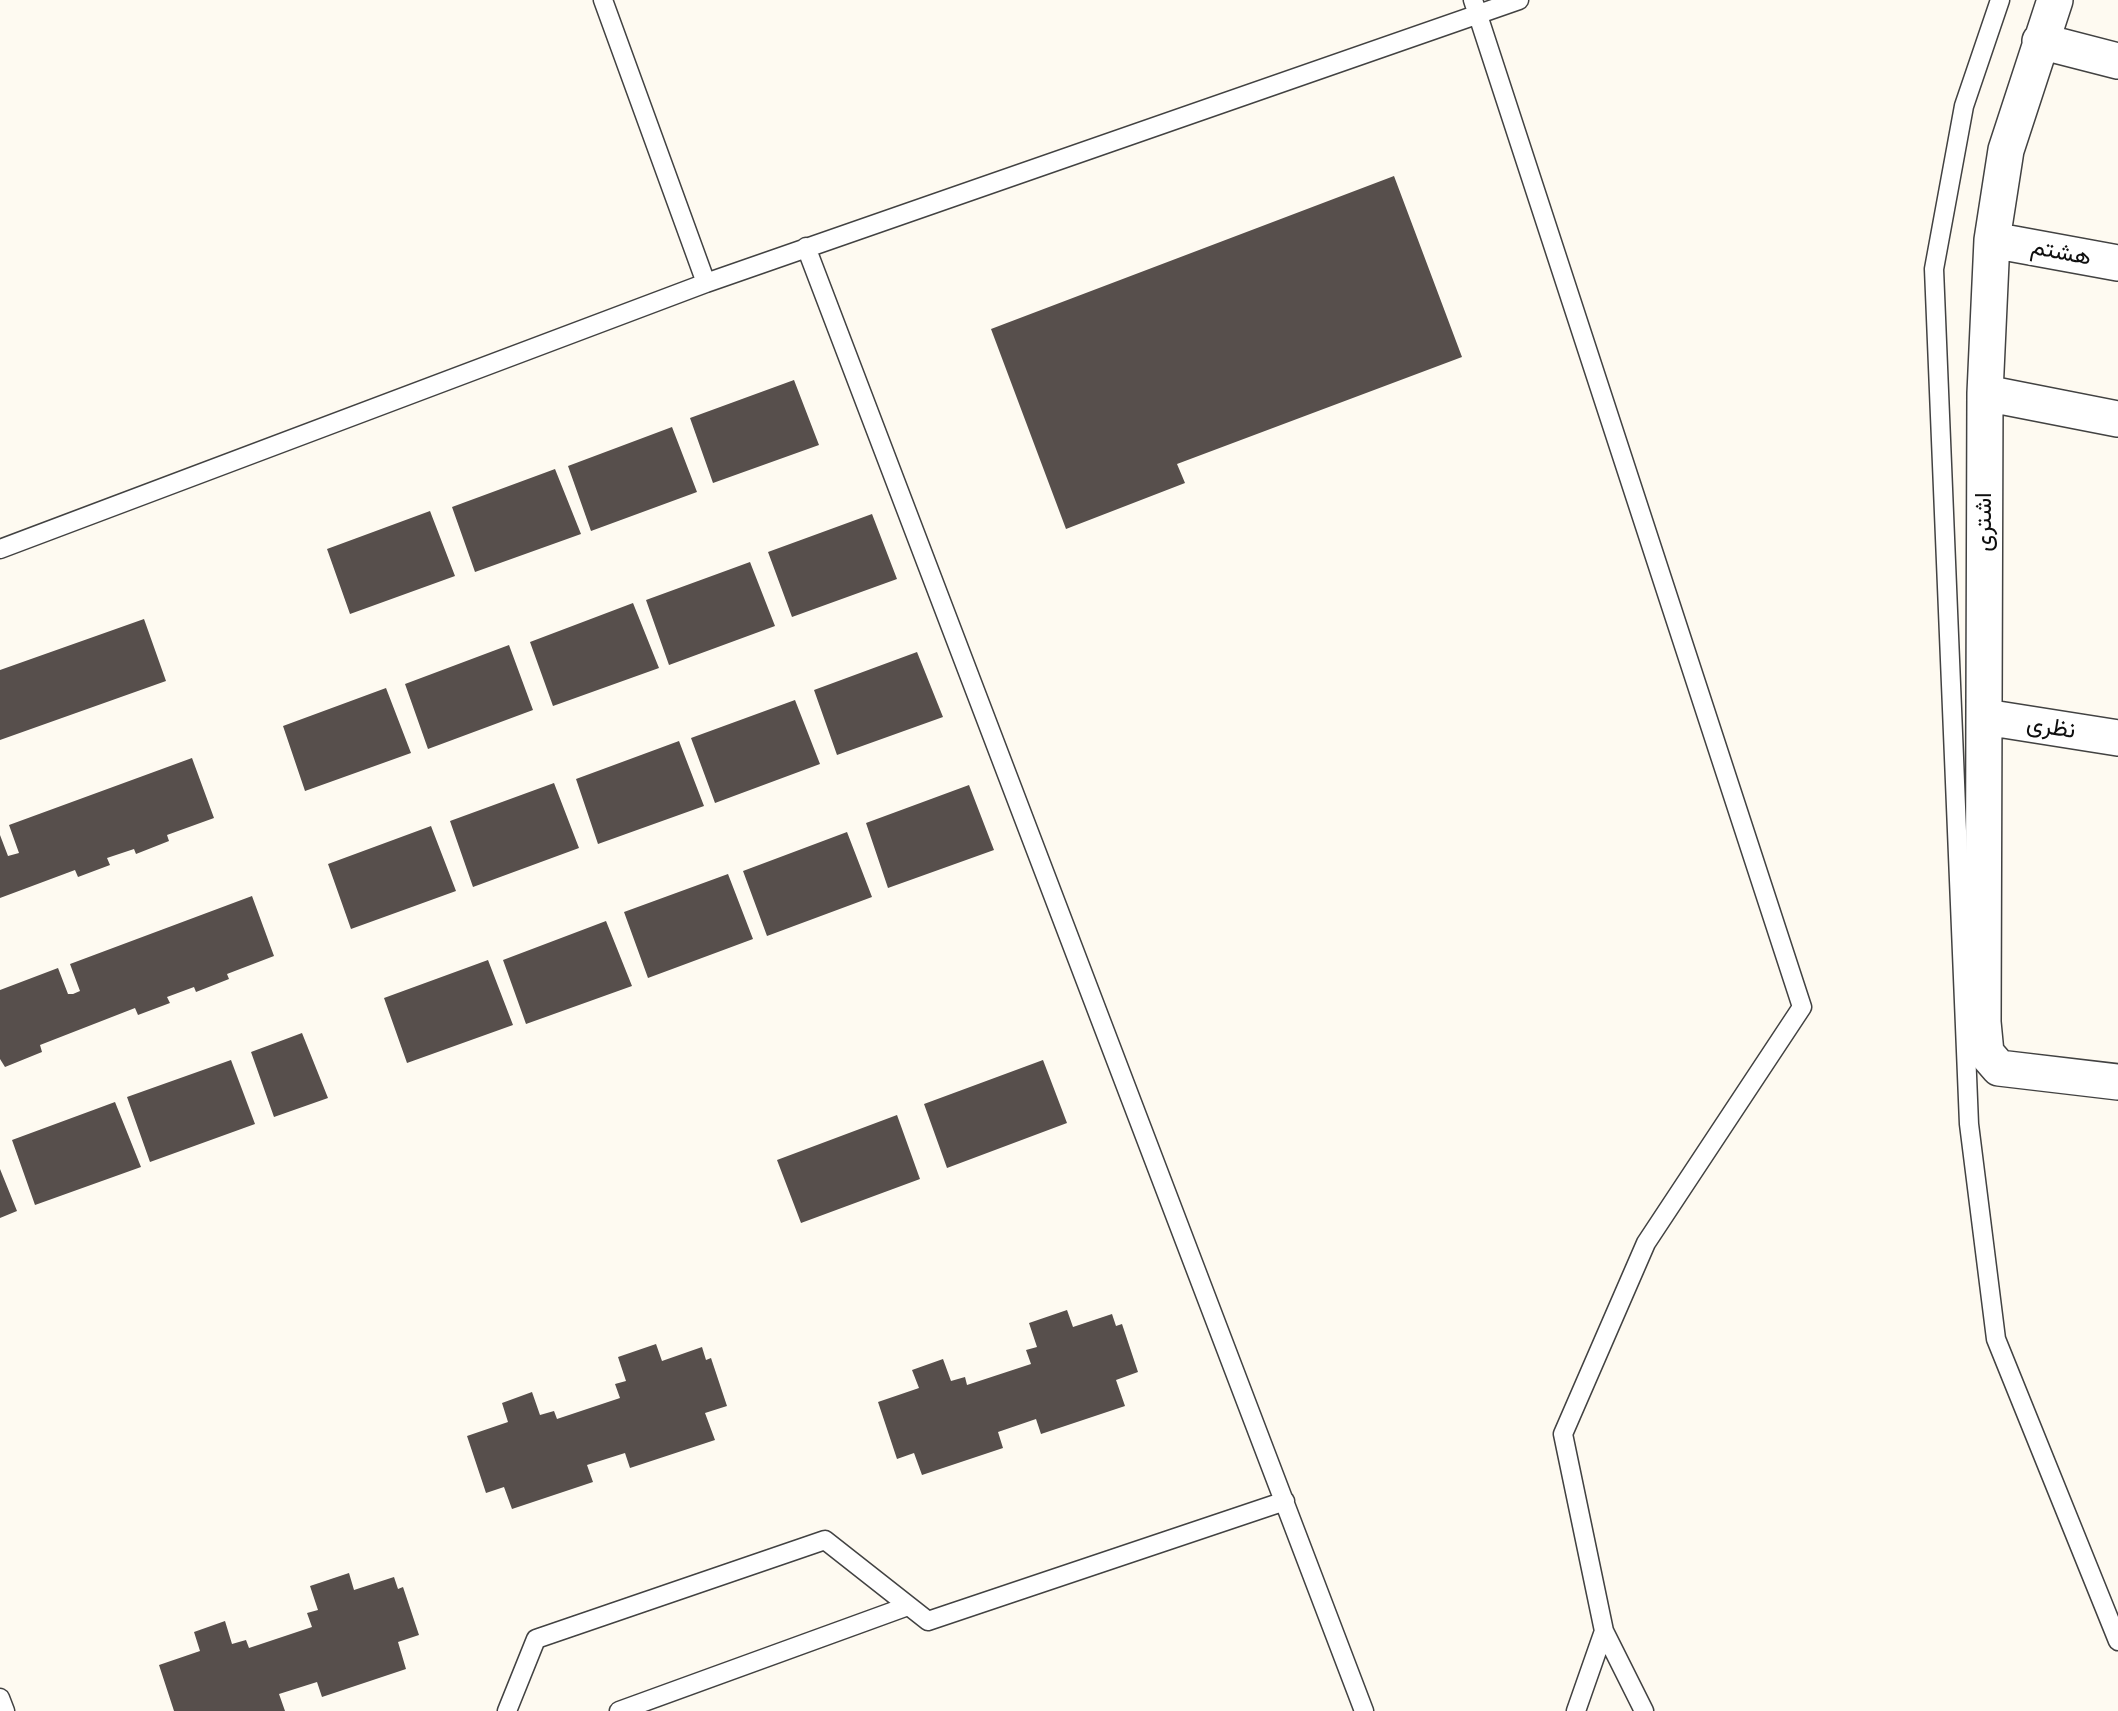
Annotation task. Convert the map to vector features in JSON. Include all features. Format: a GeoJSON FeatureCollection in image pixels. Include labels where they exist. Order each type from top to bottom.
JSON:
{"type":"FeatureCollection","features":[{"type":"Feature","properties":{"kind":"street","name":"اشتری"},"geometry":{"type":"LineString","coordinates":[[2055,0],[2006,150],[1992,240],[1985,393],[1983,1022],[1986,1053],[1999,1068],[2118,1082]]}},
{"type":"Feature","properties":{"kind":"street"},"geometry":{"type":"LineString","coordinates":[[2040,41],[2118,61]]}},
{"type":"Feature","properties":{"kind":"street","name":"هشتم"},"geometry":{"type":"LineString","coordinates":[[2003,242],[2118,263]]}},
{"type":"Feature","properties":{"kind":"street"},"geometry":{"type":"LineString","coordinates":[[1985,393],[2118,419]]}},
{"type":"Feature","properties":{"kind":"street","name":"نظری"},"geometry":{"type":"LineString","coordinates":[[1984,717],[2118,738]]}},
{"type":"Feature","properties":{"kind":"lane"},"geometry":{"type":"LineString","coordinates":[[603,0],[706,283]]}},
{"type":"Feature","properties":{"kind":"lane"},"geometry":{"type":"LineString","coordinates":[[0,548],[706,283],[1476,8],[1519,0]]}},
{"type":"Feature","properties":{"kind":"lane"},"geometry":{"type":"LineString","coordinates":[[2000,0],[1964,106],[1934,269],[1969,1124],[1996,1339],[2118,1641]]}},
{"type":"Feature","properties":{"kind":"lane"},"geometry":{"type":"LineString","coordinates":[[1476,8],[1802,1007],[1646,1243],[1563,1434],[1604,1631],[1644,1711]]}},
{"type":"Feature","properties":{"kind":"lane"},"geometry":{"type":"LineString","coordinates":[[806,247],[1364,1711]]}},
{"type":"Feature","properties":{"kind":"lane"},"geometry":{"type":"LineString","coordinates":[[507,1711],[536,1639],[825,1540],[928,1621],[1285,1501]]}},
{"type":"Feature","properties":{"kind":"lane"},"geometry":{"type":"LineString","coordinates":[[619,1711],[908,1606]]}},
{"type":"Feature","properties":{"kind":"lane"},"geometry":{"type":"LineString","coordinates":[[1576,1711],[1604,1631]]}},
{"type":"Feature","properties":{"kind":"lane"},"geometry":{"type":"LineString","coordinates":[[0,1698],[5,1711]]}},
{"type":"Feature","properties":{"kind":"building"},"geometry":{"type":"Polygon","coordinates":[[[1394,176],[1462,357],[1177,464],[1185,483],[1066,529],[991,329],[1394,176]]]}},
{"type":"Feature","properties":{"kind":"building"},"geometry":{"type":"Polygon","coordinates":[[[794,380],[819,445],[713,483],[690,418],[794,380]]]}},
{"type":"Feature","properties":{"kind":"building"},"geometry":{"type":"Polygon","coordinates":[[[672,427],[697,492],[591,531],[568,466],[672,427]]]}},
{"type":"Feature","properties":{"kind":"building"},"geometry":{"type":"Polygon","coordinates":[[[555,469],[581,534],[475,572],[452,507],[555,469]]]}},
{"type":"Feature","properties":{"kind":"building"},"geometry":{"type":"Polygon","coordinates":[[[430,511],[455,576],[350,614],[327,549],[430,511]]]}},
{"type":"Feature","properties":{"kind":"building"},"geometry":{"type":"Polygon","coordinates":[[[872,514],[897,579],[792,617],[768,552],[872,514]]]}},
{"type":"Feature","properties":{"kind":"building"},"geometry":{"type":"Polygon","coordinates":[[[750,562],[775,626],[669,665],[646,600],[750,562]]]}},
{"type":"Feature","properties":{"kind":"building"},"geometry":{"type":"Polygon","coordinates":[[[633,603],[659,668],[553,706],[530,642],[633,603]]]}},
{"type":"Feature","properties":{"kind":"building"},"geometry":{"type":"Polygon","coordinates":[[[144,619],[166,681],[0,740],[0,670],[144,619]]]}},
{"type":"Feature","properties":{"kind":"building"},"geometry":{"type":"Polygon","coordinates":[[[509,645],[533,710],[428,749],[405,684],[509,645]]]}},
{"type":"Feature","properties":{"kind":"building"},"geometry":{"type":"Polygon","coordinates":[[[917,652],[943,717],[837,755],[814,690],[917,652]]]}},
{"type":"Feature","properties":{"kind":"building"},"geometry":{"type":"Polygon","coordinates":[[[386,688],[411,753],[305,791],[283,726],[386,688]]]}},
{"type":"Feature","properties":{"kind":"building"},"geometry":{"type":"Polygon","coordinates":[[[795,700],[820,764],[715,803],[691,738],[795,700]]]}},
{"type":"Feature","properties":{"kind":"building"},"geometry":{"type":"Polygon","coordinates":[[[679,741],[704,806],[598,844],[576,779],[679,741]]]}},
{"type":"Feature","properties":{"kind":"building"},"geometry":{"type":"Polygon","coordinates":[[[192,758],[214,818],[167,835],[169,841],[136,854],[134,849],[107,858],[110,865],[78,877],[75,870],[0,898],[0,835],[8,856],[19,853],[9,825],[192,758]]]}},
{"type":"Feature","properties":{"kind":"building"},"geometry":{"type":"Polygon","coordinates":[[[554,783],[579,848],[473,887],[450,821],[554,783]]]}},
{"type":"Feature","properties":{"kind":"building"},"geometry":{"type":"Polygon","coordinates":[[[969,785],[994,850],[888,888],[866,823],[969,785]]]}},
{"type":"Feature","properties":{"kind":"building"},"geometry":{"type":"Polygon","coordinates":[[[431,826],[456,891],[351,929],[328,864],[431,826]]]}},
{"type":"Feature","properties":{"kind":"building"},"geometry":{"type":"Polygon","coordinates":[[[847,832],[872,897],[767,936],[743,871],[847,832]]]}},
{"type":"Feature","properties":{"kind":"building"},"geometry":{"type":"Polygon","coordinates":[[[728,874],[753,939],[648,978],[624,912],[728,874]]]}},
{"type":"Feature","properties":{"kind":"building"},"geometry":{"type":"Polygon","coordinates":[[[252,896],[274,956],[227,974],[229,979],[196,992],[194,987],[167,997],[170,1003],[138,1015],[135,1008],[40,1045],[42,1052],[5,1067],[0,1059],[0,990],[58,968],[68,994],[73,994],[80,991],[70,964],[252,896]]]}},
{"type":"Feature","properties":{"kind":"building"},"geometry":{"type":"Polygon","coordinates":[[[606,921],[632,986],[526,1024],[503,960],[606,921]]]}},
{"type":"Feature","properties":{"kind":"building"},"geometry":{"type":"Polygon","coordinates":[[[488,960],[513,1025],[407,1063],[384,998],[488,960]]]}},
{"type":"Feature","properties":{"kind":"building"},"geometry":{"type":"Polygon","coordinates":[[[302,1033],[328,1098],[274,1117],[251,1052],[302,1033]]]}},
{"type":"Feature","properties":{"kind":"building"},"geometry":{"type":"Polygon","coordinates":[[[231,1060],[255,1124],[150,1162],[127,1097],[231,1060]]]}},
{"type":"Feature","properties":{"kind":"building"},"geometry":{"type":"Polygon","coordinates":[[[1043,1060],[1067,1123],[947,1168],[924,1104],[1043,1060]]]}},
{"type":"Feature","properties":{"kind":"building"},"geometry":{"type":"Polygon","coordinates":[[[115,1102],[141,1167],[35,1205],[12,1140],[115,1102]]]}},
{"type":"Feature","properties":{"kind":"building"},"geometry":{"type":"Polygon","coordinates":[[[897,1115],[920,1179],[801,1223],[777,1160],[897,1115]]]}},
{"type":"Feature","properties":{"kind":"building"},"geometry":{"type":"Polygon","coordinates":[[[0,1169],[17,1211],[0,1218],[0,1169]]]}},
{"type":"Feature","properties":{"kind":"building"},"geometry":{"type":"Polygon","coordinates":[[[1067,1310],[1073,1327],[1112,1314],[1116,1326],[1122,1324],[1138,1372],[1116,1380],[1125,1406],[1041,1434],[1036,1419],[998,1432],[1003,1448],[922,1475],[914,1453],[897,1459],[878,1402],[919,1388],[912,1370],[943,1359],[951,1381],[965,1377],[967,1385],[1031,1364],[1026,1350],[1037,1347],[1029,1323],[1067,1310]]]}},
{"type":"Feature","properties":{"kind":"building"},"geometry":{"type":"Polygon","coordinates":[[[656,1344],[662,1361],[702,1347],[706,1360],[711,1358],[727,1406],[705,1413],[715,1440],[630,1468],[625,1453],[587,1465],[593,1482],[512,1509],[504,1487],[486,1493],[467,1436],[508,1422],[502,1403],[532,1392],[540,1415],[554,1411],[557,1419],[620,1398],[615,1384],[626,1381],[618,1357],[656,1344]]]}},
{"type":"Feature","properties":{"kind":"building"},"geometry":{"type":"Polygon","coordinates":[[[349,1573],[354,1590],[394,1577],[398,1589],[403,1587],[419,1635],[398,1642],[406,1669],[322,1697],[317,1682],[279,1694],[285,1711],[174,1711],[159,1665],[200,1651],[194,1632],[225,1621],[232,1644],[246,1640],[249,1648],[312,1627],[307,1613],[318,1610],[310,1586],[349,1573]]]}}]}
